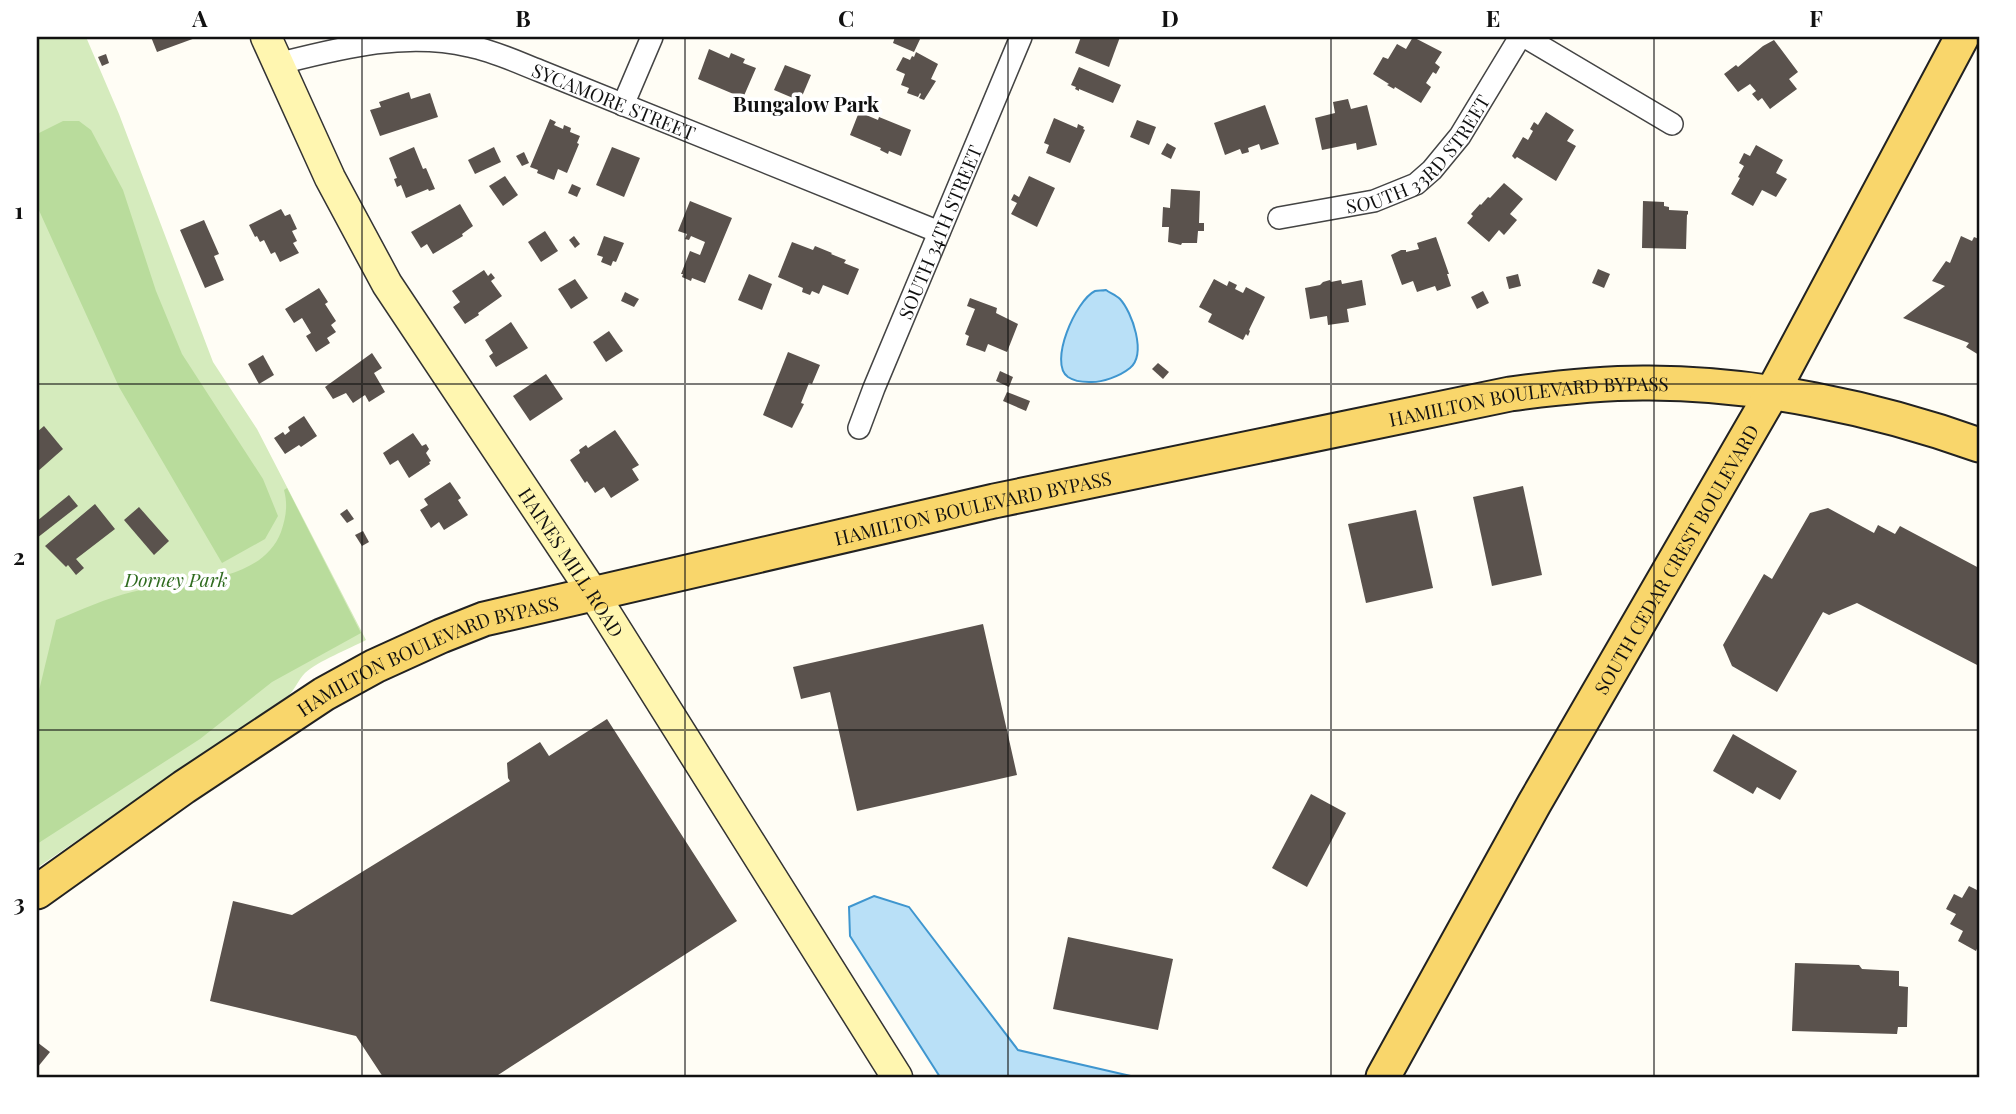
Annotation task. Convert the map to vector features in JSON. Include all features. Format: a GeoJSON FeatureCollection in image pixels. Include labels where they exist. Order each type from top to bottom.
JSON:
{"type":"FeatureCollection","features":[{"type":"Feature","properties":{"kind":"main road","name":"SOUTH CEDAR CREST BOULEVARD"},"geometry":{"type":"LineString","coordinates":[[1383,1077],[1534,804],[1772,393],[1962,37]]}},
{"type":"Feature","properties":{"kind":"main road","name":"HAMILTON BOULEVARD BYPASS"},"geometry":{"type":"LineString","coordinates":[[37,892],[251,741],[324,694],[375,666],[484,619],[593,593],[994,501],[1510,394],[1563,387],[1644,383],[1772,393],[1879,414],[1979,445]]}},
{"type":"Feature","properties":{"kind":"street","name":"HAINES MILL ROAD"},"geometry":{"type":"LineString","coordinates":[[266,37],[330,178],[387,284],[593,593],[897,1077]]}},
{"type":"Feature","properties":{"kind":"street"},"geometry":{"type":"LineString","coordinates":[[623,105],[652,37]]}},
{"type":"Feature","properties":{"kind":"street","name":"SOUTH 34TH STREET"},"geometry":{"type":"LineString","coordinates":[[859,428],[1021,37]]}},
{"type":"Feature","properties":{"kind":"street"},"geometry":{"type":"LineString","coordinates":[[1523,37],[1672,124]]}},
{"type":"Feature","properties":{"kind":"street","name":"SOUTH 33RD STREET"},"geometry":{"type":"LineString","coordinates":[[1279,218],[1374,201],[1416,184],[1432,170],[1460,136],[1523,37]]}},
{"type":"Feature","properties":{"kind":"street","name":"SYCAMORE STREET"},"geometry":{"type":"LineString","coordinates":[[277,64],[385,40],[420,39],[487,50],[939,232]]}},
{"type":"Feature","properties":{"kind":"green space","name":"Dorney Park"},"geometry":{"type":"Polygon","coordinates":[[[37,37],[86,37],[119,114],[213,362],[257,429],[366,640],[311,669],[289,695],[37,868],[37,37]]]}},
{"type":"Feature","properties":{"kind":"green space"},"geometry":{"type":"Polygon","coordinates":[[[63,121],[79,121],[91,130],[123,190],[156,291],[182,354],[263,479],[278,516],[265,539],[222,563],[119,387],[37,206],[37,134],[63,121]]]}},
{"type":"Feature","properties":{"kind":"green space"},"geometry":{"type":"Polygon","coordinates":[[[287,488],[361,633],[272,682],[200,739],[37,844],[37,699],[56,620],[123,595],[216,578],[256,562],[271,549],[281,532],[286,511],[284,490],[287,488]]]}},
{"type":"Feature","properties":{"kind":"water"},"geometry":{"type":"Polygon","coordinates":[[[1106,290],[1120,299],[1129,313],[1136,333],[1135,362],[1126,371],[1105,380],[1089,382],[1068,377],[1063,370],[1061,359],[1073,318],[1080,306],[1095,291],[1106,290]]]}},
{"type":"Feature","properties":{"kind":"water"},"geometry":{"type":"Polygon","coordinates":[[[874,896],[909,907],[1018,1050],[1135,1077],[940,1077],[850,936],[849,907],[874,896]]]}},
{"type":"Feature","properties":{"kind":"building"},"geometry":{"type":"Polygon","coordinates":[[[151,37],[198,37],[157,52],[151,37]]]}},
{"type":"Feature","properties":{"kind":"building"},"geometry":{"type":"Polygon","coordinates":[[[895,37],[921,37],[914,52],[893,43],[895,37]]]}},
{"type":"Feature","properties":{"kind":"building"},"geometry":{"type":"Polygon","coordinates":[[[1081,37],[1120,37],[1109,67],[1075,53],[1081,37]]]}},
{"type":"Feature","properties":{"kind":"building"},"geometry":{"type":"Polygon","coordinates":[[[1413,37],[1442,52],[1435,63],[1440,67],[1426,83],[1431,87],[1421,103],[1387,85],[1389,84],[1373,74],[1383,57],[1388,59],[1397,44],[1406,49],[1413,37]]]}},
{"type":"Feature","properties":{"kind":"building"},"geometry":{"type":"Polygon","coordinates":[[[1774,40],[1798,72],[1789,79],[1797,89],[1770,109],[1762,98],[1758,101],[1752,94],[1756,91],[1750,84],[1738,92],[1724,74],[1774,40]]]}},
{"type":"Feature","properties":{"kind":"building"},"geometry":{"type":"Polygon","coordinates":[[[709,49],[729,58],[731,53],[745,59],[743,63],[756,68],[743,98],[698,79],[709,49]]]}},
{"type":"Feature","properties":{"kind":"building"},"geometry":{"type":"Polygon","coordinates":[[[916,52],[938,64],[931,79],[936,81],[924,100],[919,98],[920,93],[918,97],[907,93],[909,88],[901,85],[905,74],[896,70],[903,57],[910,60],[916,52]]]}},
{"type":"Feature","properties":{"kind":"building"},"geometry":{"type":"Polygon","coordinates":[[[106,54],[109,63],[102,66],[98,57],[106,54]]]}},
{"type":"Feature","properties":{"kind":"building"},"geometry":{"type":"Polygon","coordinates":[[[785,65],[811,75],[800,101],[774,90],[785,65]]]}},
{"type":"Feature","properties":{"kind":"building"},"geometry":{"type":"Polygon","coordinates":[[[1079,67],[1121,85],[1113,103],[1079,91],[1071,85],[1079,67]]]}},
{"type":"Feature","properties":{"kind":"building"},"geometry":{"type":"Polygon","coordinates":[[[409,92],[411,99],[430,93],[438,117],[380,136],[370,110],[381,107],[379,102],[409,92]]]}},
{"type":"Feature","properties":{"kind":"building"},"geometry":{"type":"Polygon","coordinates":[[[1348,99],[1351,109],[1367,105],[1377,145],[1357,150],[1356,143],[1322,150],[1315,118],[1335,113],[1333,102],[1348,99]]]}},
{"type":"Feature","properties":{"kind":"building"},"geometry":{"type":"Polygon","coordinates":[[[1265,105],[1279,144],[1261,150],[1259,144],[1248,148],[1249,152],[1242,154],[1240,149],[1225,155],[1214,123],[1265,105]]]}},
{"type":"Feature","properties":{"kind":"building"},"geometry":{"type":"Polygon","coordinates":[[[859,112],[911,130],[901,156],[889,151],[888,154],[880,150],[881,148],[850,135],[859,112]]]}},
{"type":"Feature","properties":{"kind":"building"},"geometry":{"type":"Polygon","coordinates":[[[1546,112],[1574,130],[1567,141],[1576,146],[1556,181],[1512,156],[1523,137],[1528,140],[1534,122],[1538,125],[1546,112]]]}},
{"type":"Feature","properties":{"kind":"building"},"geometry":{"type":"Polygon","coordinates":[[[1054,118],[1077,128],[1078,124],[1084,127],[1070,163],[1046,153],[1049,145],[1044,143],[1054,118]]]}},
{"type":"Feature","properties":{"kind":"building"},"geometry":{"type":"Polygon","coordinates":[[[550,119],[556,122],[554,125],[563,129],[564,125],[571,128],[570,132],[580,136],[567,173],[558,169],[554,180],[530,167],[550,119]]]}},
{"type":"Feature","properties":{"kind":"building"},"geometry":{"type":"Polygon","coordinates":[[[1137,120],[1156,127],[1149,145],[1130,137],[1137,120]]]}},
{"type":"Feature","properties":{"kind":"building"},"geometry":{"type":"Polygon","coordinates":[[[1167,143],[1176,148],[1171,159],[1161,154],[1167,143]]]}},
{"type":"Feature","properties":{"kind":"building"},"geometry":{"type":"Polygon","coordinates":[[[1756,145],[1783,160],[1776,173],[1787,179],[1776,197],[1762,190],[1753,206],[1731,194],[1744,166],[1739,163],[1744,153],[1750,156],[1756,145]]]}},
{"type":"Feature","properties":{"kind":"building"},"geometry":{"type":"Polygon","coordinates":[[[414,147],[435,189],[406,198],[401,185],[397,187],[394,179],[397,178],[389,158],[414,147]]]}},
{"type":"Feature","properties":{"kind":"building"},"geometry":{"type":"Polygon","coordinates":[[[494,147],[501,162],[475,174],[468,160],[494,147]]]}},
{"type":"Feature","properties":{"kind":"building"},"geometry":{"type":"Polygon","coordinates":[[[612,147],[640,158],[624,197],[596,185],[612,147]]]}},
{"type":"Feature","properties":{"kind":"building"},"geometry":{"type":"Polygon","coordinates":[[[524,152],[529,163],[522,166],[516,156],[524,152]]]}},
{"type":"Feature","properties":{"kind":"building"},"geometry":{"type":"Polygon","coordinates":[[[505,176],[518,195],[503,206],[489,186],[505,176]]]}},
{"type":"Feature","properties":{"kind":"building"},"geometry":{"type":"Polygon","coordinates":[[[1029,176],[1055,188],[1037,227],[1011,214],[1017,203],[1011,200],[1014,194],[1019,197],[1029,176]]]}},
{"type":"Feature","properties":{"kind":"building"},"geometry":{"type":"Polygon","coordinates":[[[1504,183],[1523,199],[1510,214],[1517,220],[1504,235],[1499,230],[1489,242],[1467,223],[1480,204],[1504,183]]]}},
{"type":"Feature","properties":{"kind":"building"},"geometry":{"type":"Polygon","coordinates":[[[572,184],[581,188],[577,197],[568,193],[572,184]]]}},
{"type":"Feature","properties":{"kind":"building"},"geometry":{"type":"Polygon","coordinates":[[[1171,189],[1200,191],[1199,223],[1204,223],[1204,231],[1198,231],[1197,243],[1181,245],[1168,242],[1169,227],[1162,227],[1163,207],[1170,208],[1171,189]]]}},
{"type":"Feature","properties":{"kind":"building"},"geometry":{"type":"Polygon","coordinates":[[[690,201],[732,218],[705,283],[692,278],[691,281],[681,274],[690,251],[700,255],[705,242],[691,236],[689,240],[685,239],[687,234],[678,231],[690,201]]]}},
{"type":"Feature","properties":{"kind":"building"},"geometry":{"type":"Polygon","coordinates":[[[1643,201],[1664,202],[1664,206],[1669,207],[1669,210],[1688,211],[1686,249],[1642,248],[1643,201]]]}},
{"type":"Feature","properties":{"kind":"building"},"geometry":{"type":"Polygon","coordinates":[[[460,204],[473,226],[462,234],[463,236],[433,254],[427,244],[421,248],[411,232],[460,204]]]}},
{"type":"Feature","properties":{"kind":"building"},"geometry":{"type":"Polygon","coordinates":[[[281,209],[285,216],[290,214],[297,229],[292,231],[297,241],[293,243],[299,253],[280,262],[275,252],[271,254],[264,240],[260,242],[257,236],[255,237],[249,225],[281,209]]]}},
{"type":"Feature","properties":{"kind":"building"},"geometry":{"type":"Polygon","coordinates":[[[204,220],[219,254],[214,256],[224,280],[205,288],[180,230],[204,220]]]}},
{"type":"Feature","properties":{"kind":"building"},"geometry":{"type":"Polygon","coordinates":[[[545,231],[558,251],[541,262],[528,242],[545,231]]]}},
{"type":"Feature","properties":{"kind":"building"},"geometry":{"type":"Polygon","coordinates":[[[574,236],[580,244],[575,248],[569,240],[574,236]]]}},
{"type":"Feature","properties":{"kind":"building"},"geometry":{"type":"Polygon","coordinates":[[[604,236],[624,243],[616,262],[613,261],[611,266],[601,262],[603,257],[597,255],[604,236]]]}},
{"type":"Feature","properties":{"kind":"building"},"geometry":{"type":"Polygon","coordinates":[[[1961,236],[1972,241],[1974,237],[1979,239],[1979,355],[1966,347],[1969,343],[1903,318],[1945,286],[1932,281],[1946,261],[1950,263],[1961,236]]]}},
{"type":"Feature","properties":{"kind":"building"},"geometry":{"type":"Polygon","coordinates":[[[1436,237],[1451,286],[1437,291],[1435,286],[1417,292],[1413,281],[1402,285],[1391,255],[1401,250],[1406,252],[1419,249],[1417,243],[1436,237]]]}},
{"type":"Feature","properties":{"kind":"building"},"geometry":{"type":"Polygon","coordinates":[[[792,242],[813,250],[815,246],[859,269],[848,295],[823,285],[819,294],[812,291],[810,295],[802,292],[803,288],[778,277],[792,242]]]}},
{"type":"Feature","properties":{"kind":"building"},"geometry":{"type":"Polygon","coordinates":[[[1598,269],[1610,274],[1604,288],[1592,283],[1598,269]]]}},
{"type":"Feature","properties":{"kind":"building"},"geometry":{"type":"Polygon","coordinates":[[[484,270],[488,276],[491,273],[495,278],[491,281],[502,296],[465,324],[453,307],[460,302],[452,291],[484,270]]]}},
{"type":"Feature","properties":{"kind":"building"},"geometry":{"type":"Polygon","coordinates":[[[749,274],[772,284],[762,310],[738,300],[749,274]]]}},
{"type":"Feature","properties":{"kind":"building"},"geometry":{"type":"Polygon","coordinates":[[[1518,274],[1521,286],[1509,289],[1506,277],[1518,274]]]}},
{"type":"Feature","properties":{"kind":"building"},"geometry":{"type":"Polygon","coordinates":[[[575,279],[588,298],[571,309],[558,289],[575,279]]]}},
{"type":"Feature","properties":{"kind":"building"},"geometry":{"type":"Polygon","coordinates":[[[1214,279],[1227,286],[1229,281],[1237,285],[1235,289],[1243,293],[1246,287],[1265,297],[1248,336],[1246,334],[1243,340],[1208,322],[1212,314],[1199,307],[1214,279]]]}},
{"type":"Feature","properties":{"kind":"building"},"geometry":{"type":"Polygon","coordinates":[[[1330,280],[1341,280],[1342,284],[1362,280],[1366,305],[1347,309],[1349,322],[1328,325],[1327,316],[1310,319],[1305,288],[1330,280]]]}},
{"type":"Feature","properties":{"kind":"building"},"geometry":{"type":"Polygon","coordinates":[[[319,288],[336,321],[331,325],[336,332],[327,338],[330,343],[316,352],[306,336],[311,333],[302,318],[294,323],[285,309],[319,288]]]}},
{"type":"Feature","properties":{"kind":"building"},"geometry":{"type":"Polygon","coordinates":[[[1483,291],[1489,303],[1477,309],[1471,297],[1483,291]]]}},
{"type":"Feature","properties":{"kind":"building"},"geometry":{"type":"Polygon","coordinates":[[[625,292],[639,299],[634,307],[621,301],[625,292]]]}},
{"type":"Feature","properties":{"kind":"building"},"geometry":{"type":"Polygon","coordinates":[[[970,298],[997,308],[996,313],[1018,324],[1007,352],[988,344],[985,352],[966,345],[969,336],[965,334],[975,309],[967,306],[970,298]]]}},
{"type":"Feature","properties":{"kind":"building"},"geometry":{"type":"Polygon","coordinates":[[[511,322],[528,348],[496,367],[489,356],[493,353],[485,340],[511,322]]]}},
{"type":"Feature","properties":{"kind":"building"},"geometry":{"type":"Polygon","coordinates":[[[609,331],[623,351],[606,362],[593,342],[609,331]]]}},
{"type":"Feature","properties":{"kind":"building"},"geometry":{"type":"Polygon","coordinates":[[[788,352],[820,365],[812,384],[809,383],[801,403],[804,404],[792,428],[763,415],[788,352]]]}},
{"type":"Feature","properties":{"kind":"building"},"geometry":{"type":"Polygon","coordinates":[[[372,353],[382,368],[374,373],[385,392],[369,402],[365,395],[353,403],[346,393],[333,399],[325,387],[372,353]]]}},
{"type":"Feature","properties":{"kind":"building"},"geometry":{"type":"Polygon","coordinates":[[[263,355],[274,375],[259,384],[248,364],[263,355]]]}},
{"type":"Feature","properties":{"kind":"building"},"geometry":{"type":"Polygon","coordinates":[[[1158,363],[1169,372],[1163,379],[1152,369],[1158,363]]]}},
{"type":"Feature","properties":{"kind":"building"},"geometry":{"type":"Polygon","coordinates":[[[1000,371],[1013,377],[1009,387],[996,381],[1000,371]]]}},
{"type":"Feature","properties":{"kind":"building"},"geometry":{"type":"Polygon","coordinates":[[[546,374],[563,399],[530,421],[513,396],[546,374]]]}},
{"type":"Feature","properties":{"kind":"building"},"geometry":{"type":"Polygon","coordinates":[[[1007,392],[1030,401],[1026,411],[1003,401],[1007,392]]]}},
{"type":"Feature","properties":{"kind":"building"},"geometry":{"type":"Polygon","coordinates":[[[304,416],[317,436],[285,454],[274,438],[283,432],[285,435],[290,431],[288,427],[304,416]]]}},
{"type":"Feature","properties":{"kind":"building"},"geometry":{"type":"Polygon","coordinates":[[[44,426],[63,449],[37,472],[37,432],[44,426]]]}},
{"type":"Feature","properties":{"kind":"building"},"geometry":{"type":"Polygon","coordinates":[[[615,430],[639,465],[632,469],[639,480],[611,498],[604,487],[595,493],[570,460],[586,445],[588,448],[615,430]]]}},
{"type":"Feature","properties":{"kind":"building"},"geometry":{"type":"Polygon","coordinates":[[[413,433],[422,446],[426,444],[429,449],[426,453],[431,461],[409,478],[398,460],[390,465],[383,453],[413,433]]]}},
{"type":"Feature","properties":{"kind":"building"},"geometry":{"type":"Polygon","coordinates":[[[450,482],[468,515],[444,530],[439,522],[431,528],[420,510],[428,505],[424,499],[450,482]]]}},
{"type":"Feature","properties":{"kind":"building"},"geometry":{"type":"Polygon","coordinates":[[[1523,486],[1542,575],[1492,586],[1473,497],[1523,486]]]}},
{"type":"Feature","properties":{"kind":"building"},"geometry":{"type":"Polygon","coordinates":[[[69,495],[78,506],[37,538],[37,521],[69,495]]]}},
{"type":"Feature","properties":{"kind":"building"},"geometry":{"type":"Polygon","coordinates":[[[95,504],[115,529],[76,559],[84,568],[76,575],[45,546],[95,504]]]}},
{"type":"Feature","properties":{"kind":"building"},"geometry":{"type":"Polygon","coordinates":[[[139,507],[169,541],[154,555],[124,520],[139,507]]]}},
{"type":"Feature","properties":{"kind":"building"},"geometry":{"type":"Polygon","coordinates":[[[1828,508],[1874,533],[1878,525],[1895,534],[1900,526],[1979,568],[1979,666],[1857,603],[1829,615],[1823,612],[1777,692],[1732,666],[1723,645],[1764,574],[1772,579],[1810,513],[1828,508]]]}},
{"type":"Feature","properties":{"kind":"building"},"geometry":{"type":"Polygon","coordinates":[[[347,509],[354,519],[347,523],[340,514],[347,509]]]}},
{"type":"Feature","properties":{"kind":"building"},"geometry":{"type":"Polygon","coordinates":[[[1416,510],[1433,588],[1366,603],[1348,524],[1416,510]]]}},
{"type":"Feature","properties":{"kind":"building"},"geometry":{"type":"Polygon","coordinates":[[[363,531],[369,542],[362,546],[355,535],[363,531]]]}},
{"type":"Feature","properties":{"kind":"building"},"geometry":{"type":"Polygon","coordinates":[[[983,624],[1017,775],[857,811],[830,692],[801,699],[793,667],[983,624]]]}},
{"type":"Feature","properties":{"kind":"building"},"geometry":{"type":"Polygon","coordinates":[[[607,719],[737,921],[495,1077],[383,1077],[356,1036],[210,1001],[233,901],[292,915],[510,781],[507,763],[540,742],[549,756],[607,719]]]}},
{"type":"Feature","properties":{"kind":"building"},"geometry":{"type":"Polygon","coordinates":[[[1733,734],[1797,771],[1780,800],[1757,787],[1753,794],[1713,771],[1733,734]]]}},
{"type":"Feature","properties":{"kind":"building"},"geometry":{"type":"Polygon","coordinates":[[[1311,794],[1346,813],[1307,887],[1272,868],[1311,794]]]}},
{"type":"Feature","properties":{"kind":"building"},"geometry":{"type":"Polygon","coordinates":[[[1969,886],[1979,891],[1979,944],[1976,951],[1958,941],[1963,931],[1950,924],[1956,914],[1946,909],[1954,894],[1962,898],[1969,886]]]}},
{"type":"Feature","properties":{"kind":"building"},"geometry":{"type":"Polygon","coordinates":[[[1068,937],[1173,959],[1158,1030],[1053,1009],[1068,937]]]}},
{"type":"Feature","properties":{"kind":"building"},"geometry":{"type":"Polygon","coordinates":[[[1795,963],[1859,965],[1862,969],[1899,971],[1899,986],[1908,987],[1907,1027],[1898,1027],[1897,1034],[1792,1031],[1795,963]]]}},
{"type":"Feature","properties":{"kind":"building"},"geometry":{"type":"Polygon","coordinates":[[[37,1042],[50,1052],[37,1068],[37,1042]]]}},
{"type":"Feature","properties":{"kind":"district","name":"Bungalow Park"},"geometry":{"type":"Point","coordinates":[806,103]}}]}
